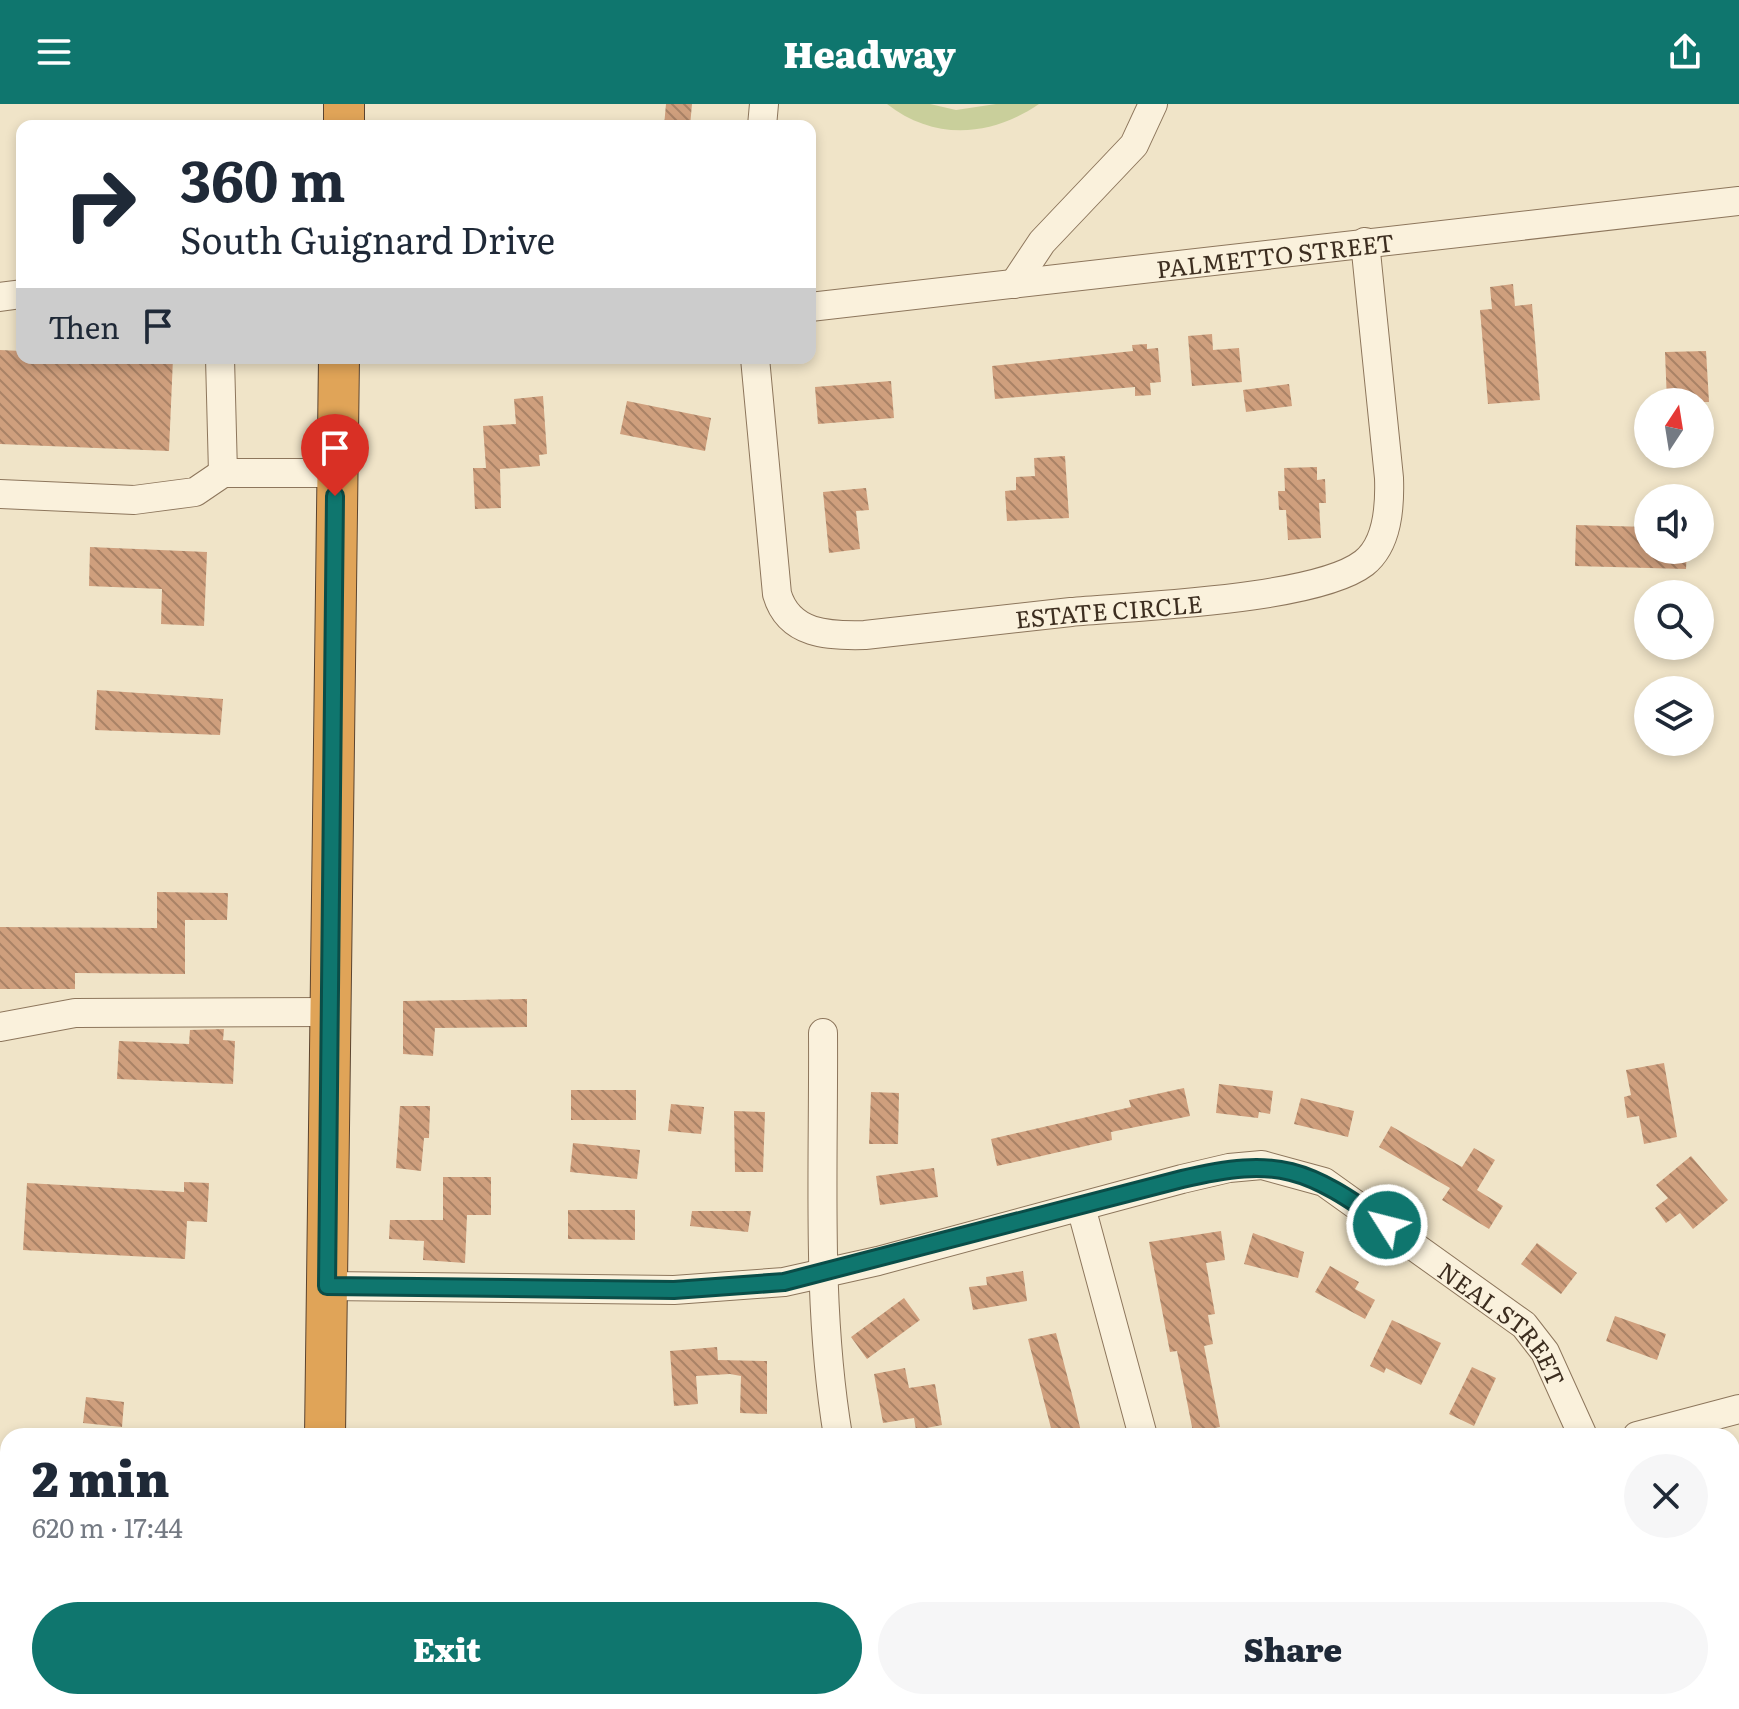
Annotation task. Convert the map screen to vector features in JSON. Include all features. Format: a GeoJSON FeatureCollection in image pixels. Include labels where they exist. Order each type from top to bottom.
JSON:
{"type":"FeatureCollection","features":[{"type":"Feature","properties":{"kind":"highway"},"geometry":{"type":"LineString","coordinates":[[325,1428],[339,364]]}},
{"type":"Feature","properties":{"kind":"street"},"geometry":{"type":"LineString","coordinates":[[1014,284],[1042,242],[1134,145],[1153,104]]}},
{"type":"Feature","properties":{"kind":"street","name":"PALMETTO STREET"},"geometry":{"type":"LineString","coordinates":[[816,306],[1739,201]]}},
{"type":"Feature","properties":{"kind":"street","name":"ESTATE CIRCLE"},"geometry":{"type":"LineString","coordinates":[[756,364],[777,594],[781,606],[790,617],[817,634],[865,635],[1265,593],[1350,571],[1363,563],[1380,543],[1390,499],[1389,478],[1365,242]]}},
{"type":"Feature","properties":{"kind":"street"},"geometry":{"type":"LineString","coordinates":[[220,364],[223,473]]}},
{"type":"Feature","properties":{"kind":"street"},"geometry":{"type":"LineString","coordinates":[[0,494],[134,500],[195,492],[223,473],[336,473]]}},
{"type":"Feature","properties":{"kind":"street"},"geometry":{"type":"LineString","coordinates":[[0,1027],[75,1013],[329,1012]]}},
{"type":"Feature","properties":{"kind":"street"},"geometry":{"type":"LineString","coordinates":[[823,1033],[824,1272],[828,1367],[837,1428]]}},
{"type":"Feature","properties":{"kind":"street","name":"NEAL STREET"},"geometry":{"type":"LineString","coordinates":[[327,1286],[674,1290],[784,1282],[1229,1168],[1275,1167],[1324,1182],[1524,1325],[1545,1352],[1579,1428]]}},
{"type":"Feature","properties":{"kind":"street"},"geometry":{"type":"LineString","coordinates":[[1081,1207],[1141,1428]]}},
{"type":"Feature","properties":{"kind":"street"},"geometry":{"type":"LineString","coordinates":[[1667,1428],[1739,1409]]}},
{"type":"Feature","properties":{"kind":"green space"},"geometry":{"type":"Polygon","coordinates":[[[887,104],[930,104],[956,110],[996,104],[1039,104],[1002,123],[963,130],[924,124],[887,104]]]}},
{"type":"Feature","properties":{"kind":"building"},"geometry":{"type":"Polygon","coordinates":[[[666,104],[692,104],[691,120],[665,120],[666,104]]]}},
{"type":"Feature","properties":{"kind":"building"},"geometry":{"type":"Polygon","coordinates":[[[1513,284],[1515,306],[1532,304],[1540,400],[1488,404],[1480,310],[1492,309],[1490,287],[1513,284]]]}},
{"type":"Feature","properties":{"kind":"building"},"geometry":{"type":"Polygon","coordinates":[[[1212,334],[1213,350],[1239,348],[1242,382],[1192,386],[1188,336],[1212,334]]]}},
{"type":"Feature","properties":{"kind":"building"},"geometry":{"type":"Polygon","coordinates":[[[1147,344],[1147,349],[1158,348],[1161,382],[1150,383],[1151,395],[1135,396],[1135,387],[995,399],[992,366],[1133,351],[1132,345],[1147,344]]]}},
{"type":"Feature","properties":{"kind":"building"},"geometry":{"type":"Polygon","coordinates":[[[0,350],[16,351],[16,364],[173,364],[169,451],[0,444],[0,350]]]}},
{"type":"Feature","properties":{"kind":"building"},"geometry":{"type":"Polygon","coordinates":[[[1706,351],[1708,388],[1666,388],[1665,352],[1706,351]]]}},
{"type":"Feature","properties":{"kind":"building"},"geometry":{"type":"Polygon","coordinates":[[[891,381],[894,418],[818,424],[815,387],[891,381]]]}},
{"type":"Feature","properties":{"kind":"building"},"geometry":{"type":"Polygon","coordinates":[[[1289,384],[1292,406],[1246,412],[1243,390],[1289,384]]]}},
{"type":"Feature","properties":{"kind":"building"},"geometry":{"type":"Polygon","coordinates":[[[543,396],[547,454],[539,455],[540,466],[500,469],[501,508],[475,509],[473,468],[486,468],[483,426],[516,424],[514,399],[543,396]]]}},
{"type":"Feature","properties":{"kind":"building"},"geometry":{"type":"Polygon","coordinates":[[[627,401],[711,418],[705,451],[620,434],[627,401]]]}},
{"type":"Feature","properties":{"kind":"building"},"geometry":{"type":"Polygon","coordinates":[[[1065,456],[1069,518],[1007,521],[1005,491],[1016,490],[1016,477],[1035,476],[1034,458],[1065,456]]]}},
{"type":"Feature","properties":{"kind":"building"},"geometry":{"type":"Polygon","coordinates":[[[1317,467],[1317,480],[1325,479],[1326,503],[1319,503],[1321,538],[1288,540],[1286,510],[1279,510],[1278,491],[1285,491],[1284,468],[1317,467]]]}},
{"type":"Feature","properties":{"kind":"building"},"geometry":{"type":"Polygon","coordinates":[[[866,488],[869,510],[856,511],[860,549],[829,553],[823,492],[866,488]]]}},
{"type":"Feature","properties":{"kind":"building"},"geometry":{"type":"Polygon","coordinates":[[[1576,525],[1634,527],[1634,564],[1686,564],[1686,569],[1575,566],[1576,525]]]}},
{"type":"Feature","properties":{"kind":"building"},"geometry":{"type":"Polygon","coordinates":[[[90,547],[207,552],[204,626],[161,624],[162,589],[89,586],[90,547]]]}},
{"type":"Feature","properties":{"kind":"building"},"geometry":{"type":"Polygon","coordinates":[[[97,690],[223,699],[220,735],[95,730],[97,690]]]}},
{"type":"Feature","properties":{"kind":"building"},"geometry":{"type":"Polygon","coordinates":[[[157,892],[228,893],[227,920],[185,920],[185,974],[75,973],[75,989],[0,989],[0,927],[157,928],[157,892]]]}},
{"type":"Feature","properties":{"kind":"building"},"geometry":{"type":"Polygon","coordinates":[[[527,999],[527,1027],[435,1028],[433,1056],[403,1054],[403,1001],[527,999]]]}},
{"type":"Feature","properties":{"kind":"building"},"geometry":{"type":"Polygon","coordinates":[[[224,1029],[223,1040],[235,1041],[233,1084],[117,1079],[119,1041],[189,1044],[190,1030],[224,1029]]]}},
{"type":"Feature","properties":{"kind":"building"},"geometry":{"type":"Polygon","coordinates":[[[1664,1063],[1677,1137],[1644,1144],[1639,1116],[1627,1118],[1624,1097],[1631,1095],[1626,1070],[1664,1063]]]}},
{"type":"Feature","properties":{"kind":"building"},"geometry":{"type":"Polygon","coordinates":[[[1219,1084],[1273,1091],[1270,1114],[1259,1112],[1258,1118],[1216,1113],[1219,1084]]]}},
{"type":"Feature","properties":{"kind":"building"},"geometry":{"type":"Polygon","coordinates":[[[1184,1088],[1190,1116],[1111,1132],[1112,1140],[997,1166],[991,1139],[1131,1107],[1129,1100],[1184,1088]]]}},
{"type":"Feature","properties":{"kind":"building"},"geometry":{"type":"Polygon","coordinates":[[[571,1090],[636,1090],[636,1120],[571,1120],[571,1090]]]}},
{"type":"Feature","properties":{"kind":"building"},"geometry":{"type":"Polygon","coordinates":[[[871,1092],[899,1093],[898,1144],[869,1144],[871,1092]]]}},
{"type":"Feature","properties":{"kind":"building"},"geometry":{"type":"Polygon","coordinates":[[[1301,1098],[1354,1111],[1348,1137],[1294,1124],[1301,1098]]]}},
{"type":"Feature","properties":{"kind":"building"},"geometry":{"type":"Polygon","coordinates":[[[671,1104],[704,1107],[701,1134],[668,1131],[671,1104]]]}},
{"type":"Feature","properties":{"kind":"building"},"geometry":{"type":"Polygon","coordinates":[[[400,1106],[430,1106],[429,1138],[424,1138],[421,1171],[396,1168],[400,1106]]]}},
{"type":"Feature","properties":{"kind":"building"},"geometry":{"type":"Polygon","coordinates":[[[734,1111],[765,1112],[763,1172],[735,1172],[734,1111]]]}},
{"type":"Feature","properties":{"kind":"building"},"geometry":{"type":"Polygon","coordinates":[[[1391,1126],[1462,1167],[1474,1148],[1495,1160],[1477,1190],[1503,1206],[1489,1229],[1442,1200],[1450,1188],[1379,1147],[1391,1126]]]}},
{"type":"Feature","properties":{"kind":"building"},"geometry":{"type":"Polygon","coordinates":[[[573,1143],[640,1150],[637,1179],[570,1172],[573,1143]]]}},
{"type":"Feature","properties":{"kind":"building"},"geometry":{"type":"Polygon","coordinates":[[[1691,1156],[1728,1200],[1693,1229],[1680,1213],[1666,1223],[1655,1208],[1668,1198],[1656,1185],[1691,1156]]]}},
{"type":"Feature","properties":{"kind":"building"},"geometry":{"type":"Polygon","coordinates":[[[934,1168],[938,1197],[880,1205],[876,1176],[934,1168]]]}},
{"type":"Feature","properties":{"kind":"building"},"geometry":{"type":"Polygon","coordinates":[[[443,1177],[491,1177],[491,1215],[467,1215],[465,1263],[423,1260],[424,1241],[389,1239],[390,1220],[443,1220],[443,1177]]]}},
{"type":"Feature","properties":{"kind":"building"},"geometry":{"type":"Polygon","coordinates":[[[184,1182],[209,1183],[207,1222],[187,1221],[185,1259],[23,1250],[27,1183],[184,1192],[184,1182]]]}},
{"type":"Feature","properties":{"kind":"building"},"geometry":{"type":"Polygon","coordinates":[[[568,1210],[635,1210],[635,1240],[568,1239],[568,1210]]]}},
{"type":"Feature","properties":{"kind":"building"},"geometry":{"type":"Polygon","coordinates":[[[692,1211],[751,1211],[748,1232],[690,1226],[692,1211]]]}},
{"type":"Feature","properties":{"kind":"building"},"geometry":{"type":"Polygon","coordinates":[[[1221,1231],[1225,1260],[1206,1263],[1215,1314],[1208,1315],[1213,1344],[1204,1346],[1220,1427],[1192,1428],[1177,1351],[1170,1352],[1149,1242],[1221,1231]]]}},
{"type":"Feature","properties":{"kind":"building"},"geometry":{"type":"Polygon","coordinates":[[[1253,1233],[1304,1252],[1298,1278],[1244,1264],[1253,1233]]]}},
{"type":"Feature","properties":{"kind":"building"},"geometry":{"type":"Polygon","coordinates":[[[1537,1243],[1577,1273],[1561,1294],[1521,1264],[1537,1243]]]}},
{"type":"Feature","properties":{"kind":"building"},"geometry":{"type":"Polygon","coordinates":[[[1330,1266],[1359,1282],[1355,1289],[1375,1300],[1365,1319],[1315,1292],[1330,1266]]]}},
{"type":"Feature","properties":{"kind":"building"},"geometry":{"type":"Polygon","coordinates":[[[1023,1271],[1027,1301],[973,1310],[969,1287],[987,1285],[986,1277],[1023,1271]]]}},
{"type":"Feature","properties":{"kind":"building"},"geometry":{"type":"Polygon","coordinates":[[[904,1298],[920,1320],[867,1359],[851,1337],[904,1298]]]}},
{"type":"Feature","properties":{"kind":"building"},"geometry":{"type":"Polygon","coordinates":[[[1615,1316],[1666,1334],[1657,1360],[1606,1341],[1615,1316]]]}},
{"type":"Feature","properties":{"kind":"building"},"geometry":{"type":"Polygon","coordinates":[[[1392,1320],[1441,1343],[1421,1385],[1386,1368],[1384,1373],[1370,1366],[1392,1320]]]}},
{"type":"Feature","properties":{"kind":"building"},"geometry":{"type":"Polygon","coordinates":[[[1056,1333],[1080,1428],[1051,1428],[1028,1339],[1056,1333]]]}},
{"type":"Feature","properties":{"kind":"building"},"geometry":{"type":"Polygon","coordinates":[[[717,1347],[718,1360],[767,1361],[767,1414],[740,1413],[741,1376],[730,1374],[696,1376],[698,1404],[674,1406],[670,1351],[717,1347]]]}},
{"type":"Feature","properties":{"kind":"building"},"geometry":{"type":"Polygon","coordinates":[[[1472,1367],[1496,1378],[1474,1426],[1449,1414],[1472,1367]]]}},
{"type":"Feature","properties":{"kind":"building"},"geometry":{"type":"Polygon","coordinates":[[[905,1368],[909,1388],[935,1384],[942,1425],[916,1428],[914,1418],[883,1423],[874,1374],[905,1368]]]}},
{"type":"Feature","properties":{"kind":"building"},"geometry":{"type":"Polygon","coordinates":[[[86,1397],[124,1402],[122,1427],[83,1423],[86,1397]]]}},
{"type":"Feature","properties":{"kind":"route"},"geometry":{"type":"LineString","coordinates":[[335,496],[327,1286],[674,1290],[784,1282],[878,1261],[1182,1179],[1229,1168],[1262,1165],[1324,1182],[1387,1225]]}}]}
